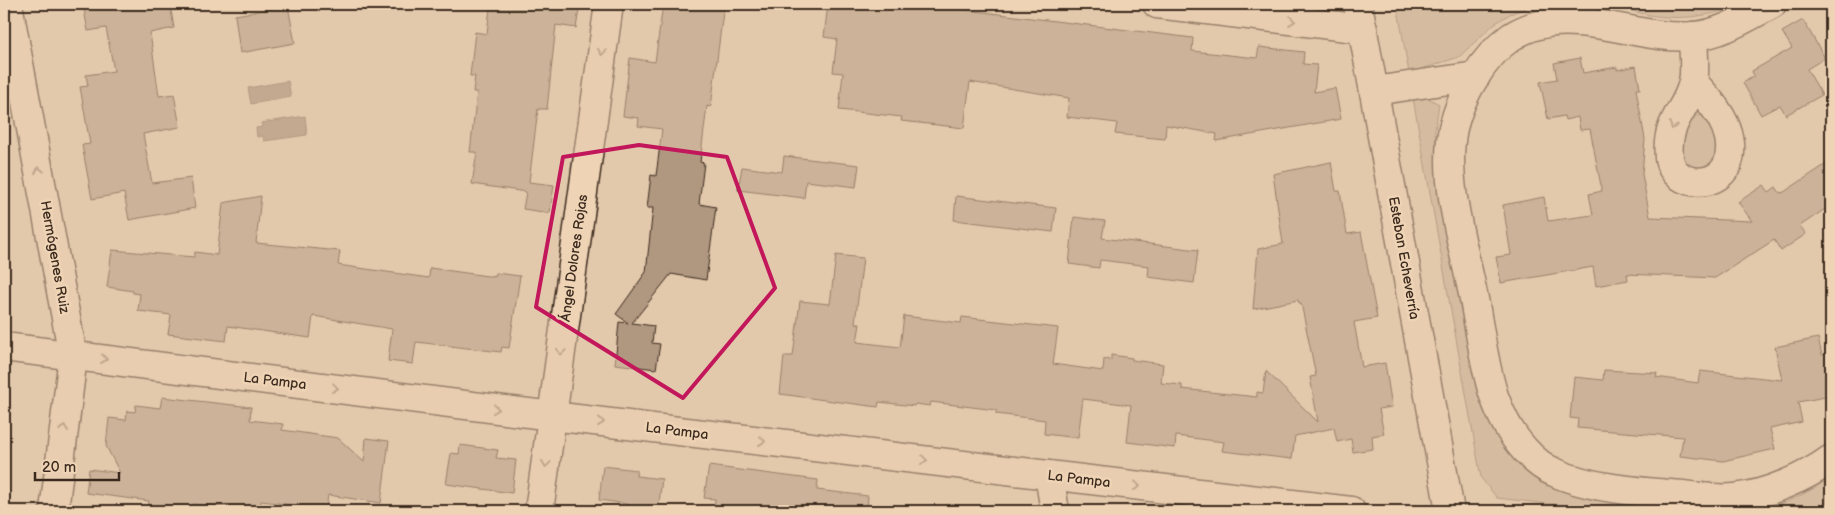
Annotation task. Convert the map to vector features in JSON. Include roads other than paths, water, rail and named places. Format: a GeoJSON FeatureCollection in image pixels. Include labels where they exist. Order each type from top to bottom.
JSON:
{"type":"FeatureCollection","features":[{"type":"Feature","properties":{"kind":"street","name":"Hermógenes Ruiz"},"geometry":{"type":"LineString","coordinates":[[8,4],[73,356],[54,511]]}},
{"type":"Feature","properties":{"kind":"street","name":"Ángel Dolores Rojas"},"geometry":{"type":"LineString","coordinates":[[539,511],[608,4]]}},
{"type":"Feature","properties":{"kind":"street"},"geometry":{"type":"LineString","coordinates":[[1157,4],[1361,17]]}},
{"type":"Feature","properties":{"kind":"street"},"geometry":{"type":"LineString","coordinates":[[1772,4],[1726,28],[1693,36],[1656,34],[1578,20],[1559,21],[1526,29],[1510,38],[1476,76],[1466,94],[1454,128],[1451,166],[1452,186],[1494,396],[1503,418],[1526,450],[1553,472],[1573,479],[1648,492],[1734,498],[1767,490],[1811,471],[1831,459]]}},
{"type":"Feature","properties":{"kind":"street","name":"Esteban Echeverría"},"geometry":{"type":"LineString","coordinates":[[1361,17],[1450,511]]}},
{"type":"Feature","properties":{"kind":"street"},"geometry":{"type":"LineString","coordinates":[[1693,36],[1693,82]]}},
{"type":"Feature","properties":{"kind":"street"},"geometry":{"type":"LineString","coordinates":[[1374,91],[1476,76]]}},
{"type":"Feature","properties":{"kind":"street","name":"La Pampa"},"geometry":{"type":"LineString","coordinates":[[4,347],[552,416],[1351,511]]}},
{"type":"Feature","properties":{"kind":"street"},"geometry":{"type":"LineString","coordinates":[[1049,475],[1055,511]]}}]}
